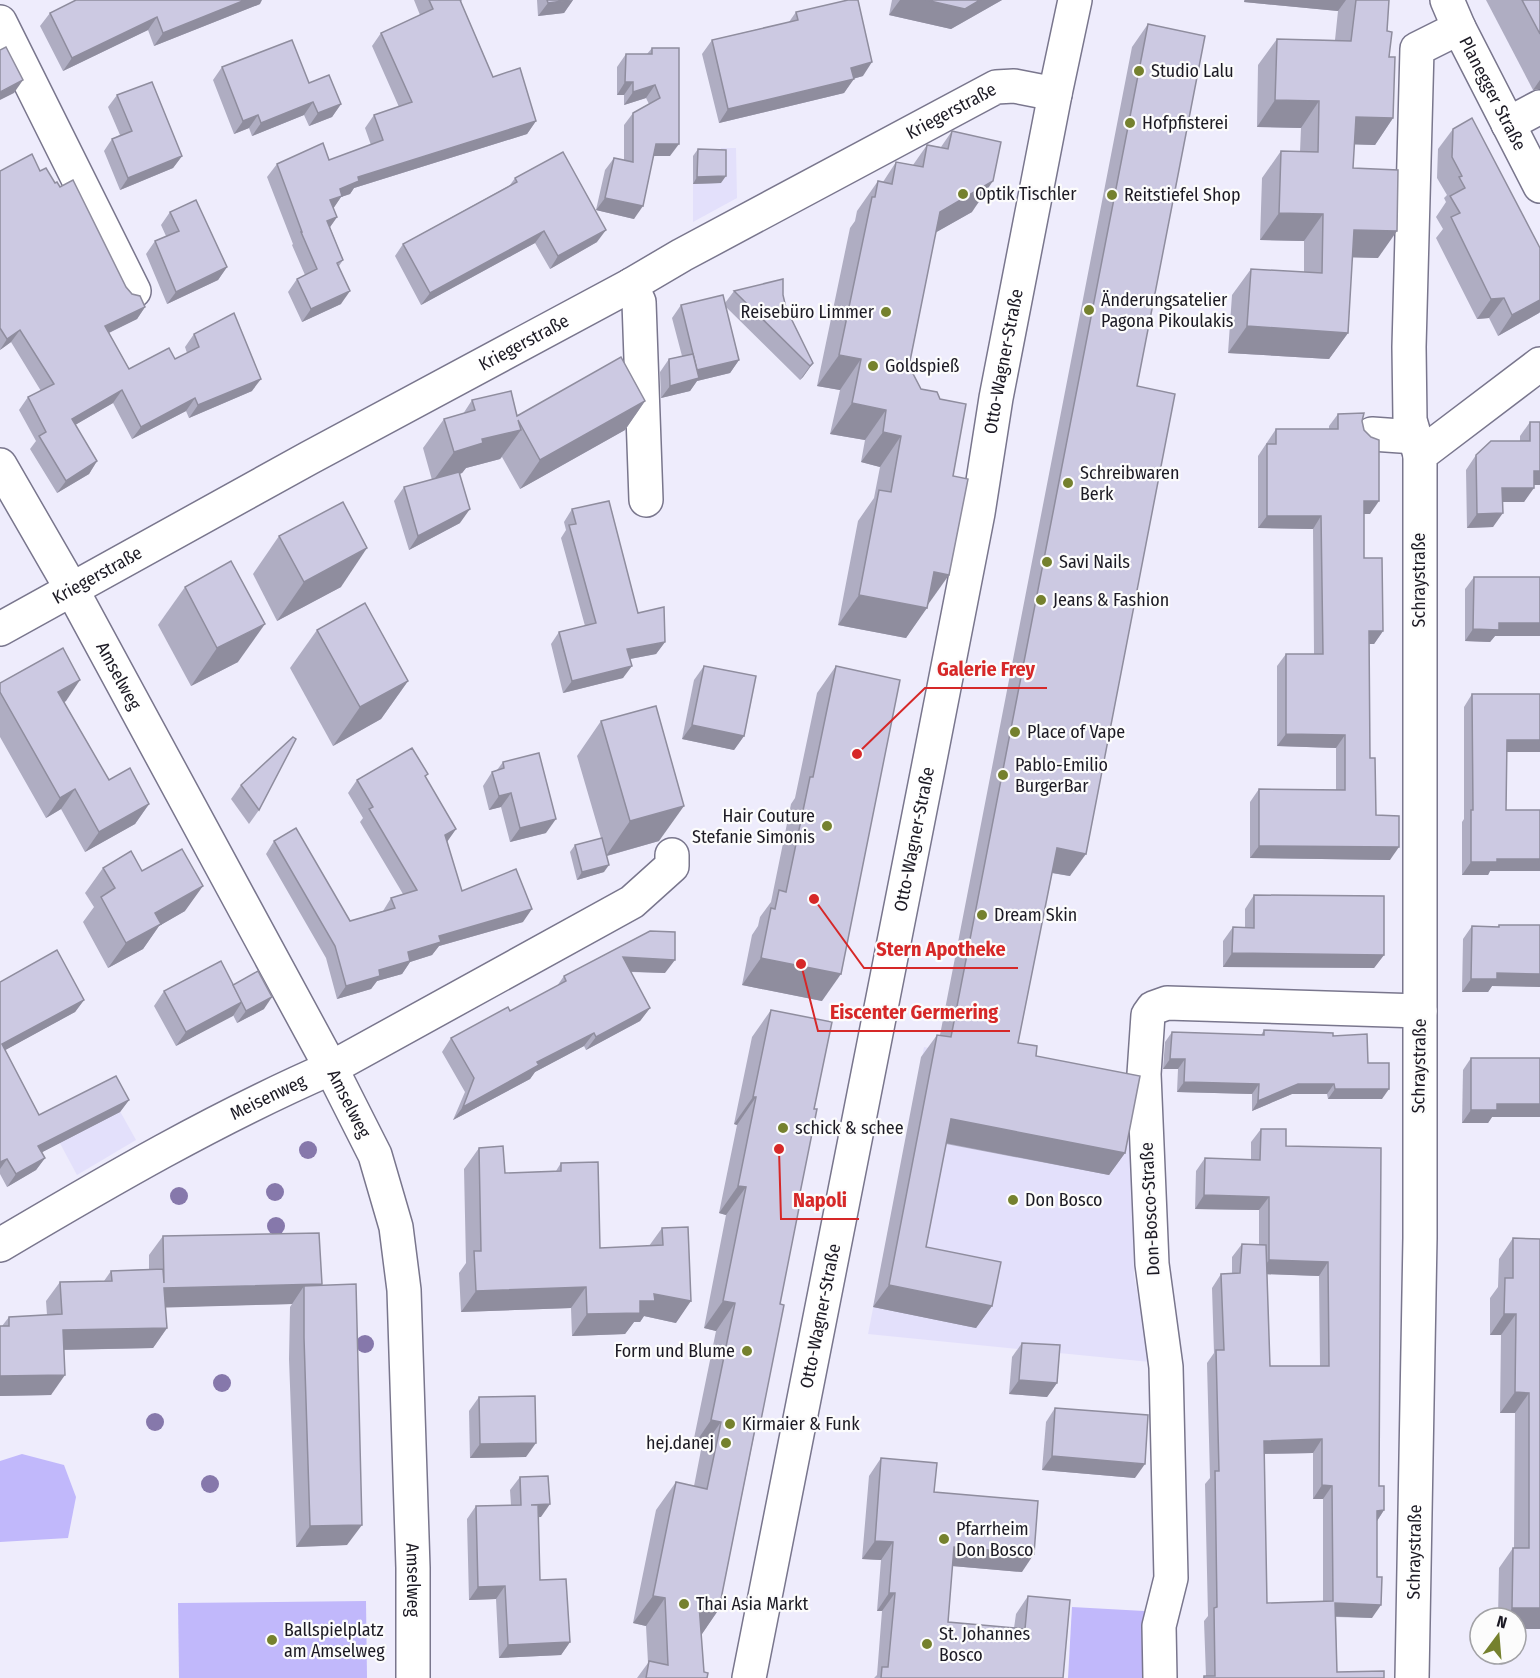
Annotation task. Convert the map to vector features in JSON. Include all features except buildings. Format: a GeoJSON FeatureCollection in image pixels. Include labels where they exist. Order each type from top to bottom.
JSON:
{"type":"FeatureCollection","features":[{"type":"Feature","properties":{"kind":"street"},"geometry":{"type":"LineString","coordinates":[[0,5],[11,0],[132,236]]}},
{"type":"Feature","properties":{"kind":"street","name":"Otto-Wagner-Straße"},"geometry":{"type":"LineString","coordinates":[[749,1678],[978,513],[998,389],[1055,94],[1076,0]]}},
{"type":"Feature","properties":{"kind":"street","name":"Planegger Straße"},"geometry":{"type":"LineString","coordinates":[[1453,14],[1540,186]]}},
{"type":"Feature","properties":{"kind":"street","name":"Schraystraße"},"geometry":{"type":"LineString","coordinates":[[1412,1678],[1420,1238],[1420,1011],[1416,441],[1410,420],[1409,303],[1417,49],[1453,14]]}},
{"type":"Feature","properties":{"kind":"street"},"geometry":{"type":"LineString","coordinates":[[0,22],[134,291]]}},
{"type":"Feature","properties":{"kind":"street","name":"Kriegerstraße"},"geometry":{"type":"LineString","coordinates":[[0,629],[71,588],[631,285],[682,255],[996,87],[1014,86],[1055,94]]}},
{"type":"Feature","properties":{"kind":"street"},"geometry":{"type":"LineString","coordinates":[[1508,123],[1540,107]]}},
{"type":"Feature","properties":{"kind":"street"},"geometry":{"type":"LineString","coordinates":[[631,285],[639,302],[646,500]]}},
{"type":"Feature","properties":{"kind":"street"},"geometry":{"type":"LineString","coordinates":[[1372,434],[1416,441],[1540,364]]}},
{"type":"Feature","properties":{"kind":"street","name":"Amselweg"},"geometry":{"type":"LineString","coordinates":[[0,465],[71,588],[331,1068],[375,1155],[396,1227],[404,1290],[413,1678]]}},
{"type":"Feature","properties":{"kind":"street","name":"Meisenweg"},"geometry":{"type":"LineString","coordinates":[[0,1245],[119,1175],[294,1084],[331,1068],[632,902],[672,866],[672,855]]}},
{"type":"Feature","properties":{"kind":"street","name":"Don-Bosco-Straße"},"geometry":{"type":"LineString","coordinates":[[1160,1678],[1159,1626],[1171,1578],[1166,1367],[1152,1264],[1144,1074],[1148,1015],[1153,1008],[1167,1003],[1420,1011]]}},
{"type":"Feature","properties":{"kind":"shaded area"},"geometry":{"type":"Polygon","coordinates":[[[721,148],[736,148],[737,198],[693,222],[693,164],[707,164],[721,157],[721,148]]]}},
{"type":"Feature","properties":{"kind":"shaded area","name":"Don Bosco"},"geometry":{"type":"Polygon","coordinates":[[[924,1047],[1130,1086],[1134,1275],[1150,1362],[868,1334],[924,1047]]]}},
{"type":"Feature","properties":{"kind":"shaded area"},"geometry":{"type":"Polygon","coordinates":[[[107,1088],[136,1140],[77,1175],[47,1119],[107,1088]]]}},
{"type":"Feature","properties":{"kind":"shaded area"},"geometry":{"type":"Polygon","coordinates":[[[22,1454],[64,1465],[76,1497],[68,1538],[0,1542],[0,1461],[22,1454]]]}},
{"type":"Feature","properties":{"kind":"shaded area","name":"Ballspielplatz am Amselweg"},"geometry":{"type":"Polygon","coordinates":[[[366,1601],[367,1678],[179,1678],[178,1603],[366,1601]]]}},
{"type":"Feature","properties":{"kind":"shaded area"},"geometry":{"type":"Polygon","coordinates":[[[1072,1607],[1144,1611],[1146,1678],[1068,1678],[1072,1607]]]}},
{"type":"Feature","properties":{"kind":"place","name":"Studio Lalu"},"geometry":{"type":"Point","coordinates":[1139,71]}},
{"type":"Feature","properties":{"kind":"place","name":"Hofpfisterei"},"geometry":{"type":"Point","coordinates":[1130,123]}},
{"type":"Feature","properties":{"kind":"place","name":"Optik Tischler"},"geometry":{"type":"Point","coordinates":[963,194]}},
{"type":"Feature","properties":{"kind":"place","name":"Reitstiefel Shop"},"geometry":{"type":"Point","coordinates":[1112,195]}},
{"type":"Feature","properties":{"kind":"place","name":"Änderungsatelier Pagona Pikoulakis"},"geometry":{"type":"Point","coordinates":[1089,310]}},
{"type":"Feature","properties":{"kind":"place","name":"Reisebüro Limmer"},"geometry":{"type":"Point","coordinates":[886,312]}},
{"type":"Feature","properties":{"kind":"place","name":"Goldspieß"},"geometry":{"type":"Point","coordinates":[873,366]}},
{"type":"Feature","properties":{"kind":"place","name":"Schreibwaren Berk"},"geometry":{"type":"Point","coordinates":[1068,483]}},
{"type":"Feature","properties":{"kind":"place","name":"Savi Nails"},"geometry":{"type":"Point","coordinates":[1047,562]}},
{"type":"Feature","properties":{"kind":"place","name":"Jeans & Fashion"},"geometry":{"type":"Point","coordinates":[1041,600]}},
{"type":"Feature","properties":{"kind":"place","name":"Place of Vape"},"geometry":{"type":"Point","coordinates":[1015,732]}},
{"type":"Feature","properties":{"kind":"place","name":"Galerie Frey"},"geometry":{"type":"Point","coordinates":[857,754]}},
{"type":"Feature","properties":{"kind":"place","name":"Pablo-Emilio BurgerBar"},"geometry":{"type":"Point","coordinates":[1003,775]}},
{"type":"Feature","properties":{"kind":"place","name":"Hair Couture Stefanie Simonis"},"geometry":{"type":"Point","coordinates":[827,826]}},
{"type":"Feature","properties":{"kind":"place","name":"Stern Apotheke"},"geometry":{"type":"Point","coordinates":[814,899]}},
{"type":"Feature","properties":{"kind":"place","name":"Dream Skin"},"geometry":{"type":"Point","coordinates":[982,915]}},
{"type":"Feature","properties":{"kind":"place","name":"Eiscenter Germering"},"geometry":{"type":"Point","coordinates":[801,964]}},
{"type":"Feature","properties":{"kind":"place","name":"schick & schee"},"geometry":{"type":"Point","coordinates":[783,1128]}},
{"type":"Feature","properties":{"kind":"place","name":"Napoli"},"geometry":{"type":"Point","coordinates":[779,1149]}},
{"type":"Feature","properties":{"kind":"place","name":"Don Bosco"},"geometry":{"type":"Point","coordinates":[1013,1200]}},
{"type":"Feature","properties":{"kind":"place","name":"Form und Blume"},"geometry":{"type":"Point","coordinates":[747,1351]}},
{"type":"Feature","properties":{"kind":"place","name":"Kirmaier & Funk"},"geometry":{"type":"Point","coordinates":[730,1424]}},
{"type":"Feature","properties":{"kind":"place","name":"hej.danej"},"geometry":{"type":"Point","coordinates":[726,1443]}},
{"type":"Feature","properties":{"kind":"place","name":"Pfarrheim Don Bosco"},"geometry":{"type":"Point","coordinates":[944,1539]}},
{"type":"Feature","properties":{"kind":"place","name":"Thai Asia Markt"},"geometry":{"type":"Point","coordinates":[684,1604]}},
{"type":"Feature","properties":{"kind":"place","name":"Ballspielplatz am Amselweg"},"geometry":{"type":"Point","coordinates":[272,1640]}},
{"type":"Feature","properties":{"kind":"place","name":"St. Johannes Bosco"},"geometry":{"type":"Point","coordinates":[927,1644]}}]}
